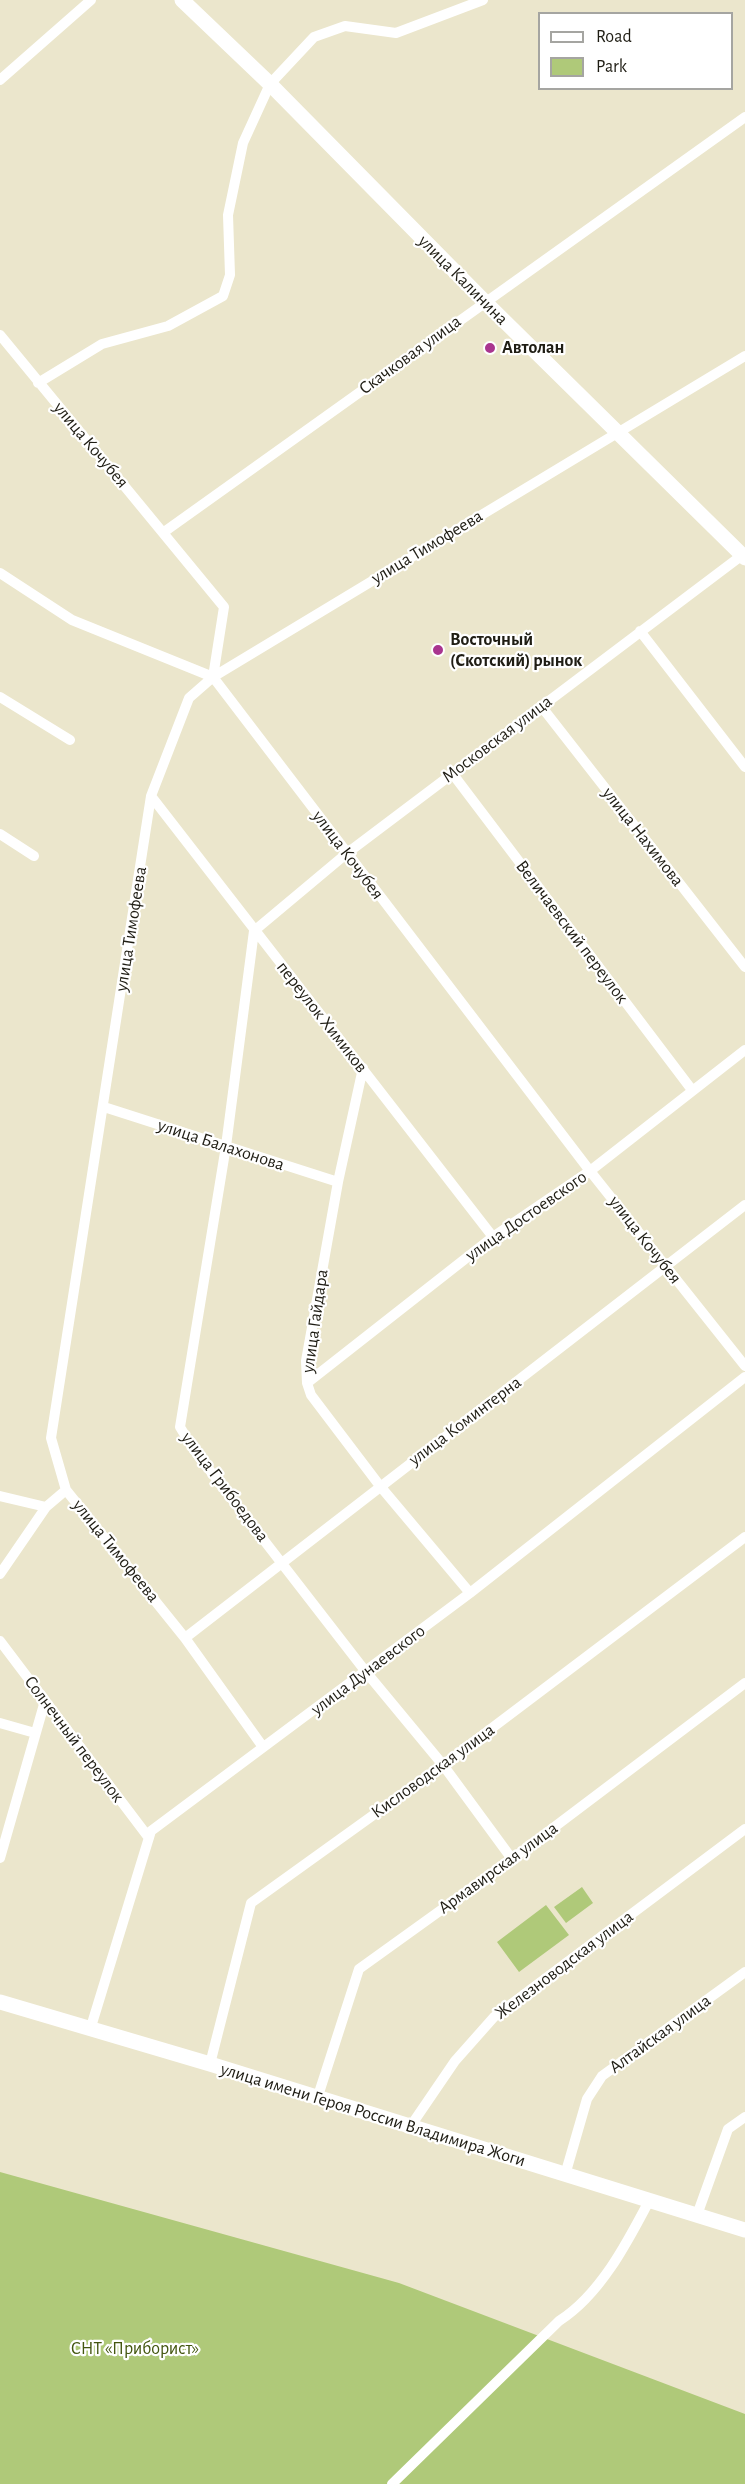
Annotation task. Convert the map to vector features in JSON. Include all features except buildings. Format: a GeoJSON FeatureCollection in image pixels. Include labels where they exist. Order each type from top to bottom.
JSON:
{"type":"FeatureCollection","features":[{"type":"Feature","properties":{"kind":"main road","name":"улица Калинина"},"geometry":{"type":"LineString","coordinates":[[182,0],[270,84],[484,302],[744,556]]}},
{"type":"Feature","properties":{"kind":"main road","name":"улица имени Героя России Владимира Жоги"},"geometry":{"type":"LineString","coordinates":[[0,2002],[210,2064],[745,2230]]}},
{"type":"Feature","properties":{"kind":"street"},"geometry":{"type":"LineString","coordinates":[[0,81],[91,0]]}},
{"type":"Feature","properties":{"kind":"street"},"geometry":{"type":"LineString","coordinates":[[38,383],[102,344],[168,326],[223,296],[230,275],[228,215],[243,143],[270,84],[314,37],[345,26],[396,33],[483,0]]}},
{"type":"Feature","properties":{"kind":"street","name":"Скачковая улица"},"geometry":{"type":"LineString","coordinates":[[164,532],[745,117]]}},
{"type":"Feature","properties":{"kind":"street","name":"улица Кочубея"},"geometry":{"type":"LineString","coordinates":[[0,335],[224,606],[213,677],[590,1171],[745,1366]]}},
{"type":"Feature","properties":{"kind":"street","name":"улица Тимофеева"},"geometry":{"type":"LineString","coordinates":[[263,1747],[185,1638],[66,1490],[51,1438],[151,796],[189,698],[213,677],[617,431],[745,356]]}},
{"type":"Feature","properties":{"kind":"street","name":"Московская улица"},"geometry":{"type":"LineString","coordinates":[[254,931],[346,854],[640,631],[744,556]]}},
{"type":"Feature","properties":{"kind":"street"},"geometry":{"type":"LineString","coordinates":[[0,573],[72,620],[213,677]]}},
{"type":"Feature","properties":{"kind":"street"},"geometry":{"type":"LineString","coordinates":[[640,631],[745,767]]}},
{"type":"Feature","properties":{"kind":"street"},"geometry":{"type":"LineString","coordinates":[[0,698],[70,740]]}},
{"type":"Feature","properties":{"kind":"street","name":"улица Нахимова"},"geometry":{"type":"LineString","coordinates":[[541,706],[745,967]]}},
{"type":"Feature","properties":{"kind":"street","name":"Величаевский переулок"},"geometry":{"type":"LineString","coordinates":[[452,773],[692,1090]]}},
{"type":"Feature","properties":{"kind":"street","name":"переулок Химиков"},"geometry":{"type":"LineString","coordinates":[[151,796],[493,1237]]}},
{"type":"Feature","properties":{"kind":"street"},"geometry":{"type":"LineString","coordinates":[[0,834],[34,856]]}},
{"type":"Feature","properties":{"kind":"street","name":"улица Грибоедова"},"geometry":{"type":"LineString","coordinates":[[254,931],[226,1146],[180,1427],[194,1450],[366,1672],[443,1765],[512,1859]]}},
{"type":"Feature","properties":{"kind":"street","name":"улица Достоевского"},"geometry":{"type":"LineString","coordinates":[[307,1383],[493,1237],[590,1171],[745,1050]]}},
{"type":"Feature","properties":{"kind":"street","name":"улица Гайдара"},"geometry":{"type":"LineString","coordinates":[[363,1068],[338,1182],[306,1361],[307,1383],[311,1395],[380,1486],[470,1593]]}},
{"type":"Feature","properties":{"kind":"street","name":"улица Балахонова"},"geometry":{"type":"LineString","coordinates":[[104,1107],[338,1182]]}},
{"type":"Feature","properties":{"kind":"street","name":"улица Коминтерна"},"geometry":{"type":"LineString","coordinates":[[185,1638],[745,1205]]}},
{"type":"Feature","properties":{"kind":"street","name":"улица Дунаевского"},"geometry":{"type":"LineString","coordinates":[[90,2030],[151,1831],[470,1593],[745,1377]]}},
{"type":"Feature","properties":{"kind":"street"},"geometry":{"type":"LineString","coordinates":[[0,1574],[46,1507],[66,1490]]}},
{"type":"Feature","properties":{"kind":"street"},"geometry":{"type":"LineString","coordinates":[[0,1496],[46,1507]]}},
{"type":"Feature","properties":{"kind":"street","name":"Кисловодская улица"},"geometry":{"type":"LineString","coordinates":[[210,2064],[251,1903],[443,1765],[745,1537]]}},
{"type":"Feature","properties":{"kind":"street","name":"Солнечный переулок"},"geometry":{"type":"LineString","coordinates":[[0,1641],[149,1838]]}},
{"type":"Feature","properties":{"kind":"street","name":"Армавирская улица"},"geometry":{"type":"LineString","coordinates":[[317,2099],[359,1970],[512,1859],[745,1683]]}},
{"type":"Feature","properties":{"kind":"street"},"geometry":{"type":"LineString","coordinates":[[0,1858],[45,1701]]}},
{"type":"Feature","properties":{"kind":"street"},"geometry":{"type":"LineString","coordinates":[[0,1723],[35,1733]]}},
{"type":"Feature","properties":{"kind":"street","name":"Железноводская улица"},"geometry":{"type":"LineString","coordinates":[[410,2127],[455,2061],[494,2018],[745,1828]]}},
{"type":"Feature","properties":{"kind":"street","name":"Алтайская улица"},"geometry":{"type":"LineString","coordinates":[[565,2175],[587,2099],[602,2076],[745,1972]]}},
{"type":"Feature","properties":{"kind":"street"},"geometry":{"type":"LineString","coordinates":[[697,2215],[728,2129],[745,2117]]}},
{"type":"Feature","properties":{"kind":"street"},"geometry":{"type":"LineString","coordinates":[[392,2484],[559,2321],[583,2303],[611,2269],[650,2200]]}},
{"type":"Feature","properties":{"kind":"green space"},"geometry":{"type":"Polygon","coordinates":[[[582,1887],[593,1903],[566,1923],[554,1907],[582,1887]]]}},
{"type":"Feature","properties":{"kind":"green space"},"geometry":{"type":"Polygon","coordinates":[[[546,1905],[569,1935],[519,1972],[497,1942],[546,1905]]]}},
{"type":"Feature","properties":{"kind":"green space","name":"СНТ «Приборист»"},"geometry":{"type":"Polygon","coordinates":[[[0,2172],[399,2283],[745,2414],[745,2484],[0,2484],[0,2172]]]}},
{"type":"Feature","properties":{"kind":"place","name":"Автолан"},"geometry":{"type":"Point","coordinates":[490,348]}},
{"type":"Feature","properties":{"kind":"place","name":"Восточный (Скотский) рынок"},"geometry":{"type":"Point","coordinates":[438,650]}}]}
